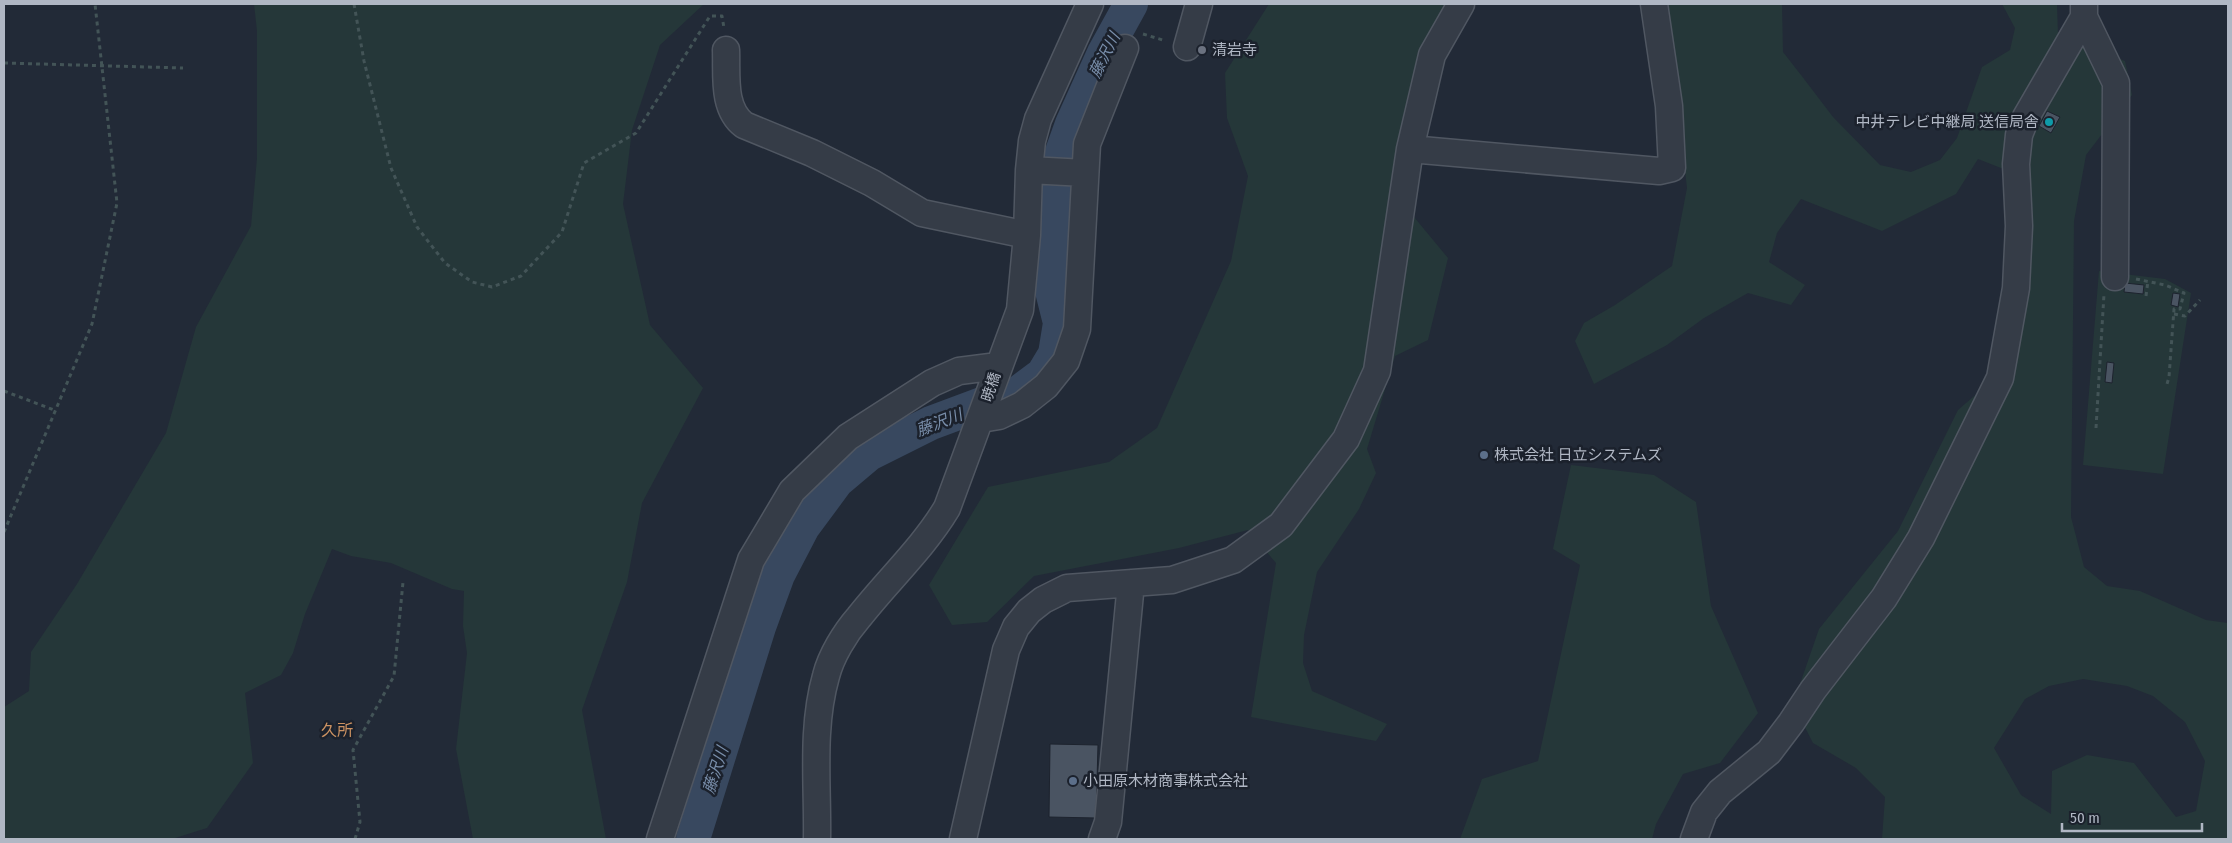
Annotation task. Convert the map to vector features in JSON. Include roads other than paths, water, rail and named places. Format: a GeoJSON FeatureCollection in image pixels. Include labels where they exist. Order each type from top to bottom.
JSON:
{"type":"FeatureCollection","features":[{"type":"Feature","properties":{"kind":"street","name":"暁橋"},"geometry":{"type":"LineString","coordinates":[[818,839],[818,721],[826,676],[838,649],[858,618],[932,532],[947,508],[1020,310],[1035,170],[1032,141],[1038,119],[1090,4]]}},
{"type":"Feature","properties":{"kind":"street"},"geometry":{"type":"LineString","coordinates":[[1178,44],[1200,4]]}},
{"type":"Feature","properties":{"kind":"street"},"geometry":{"type":"LineString","coordinates":[[963,839],[1006,650],[1016,627],[1029,611],[1043,600],[1067,588],[1172,580],[1233,560],[1281,525],[1346,439],[1377,371],[1410,149],[1432,55],[1461,4]]}},
{"type":"Feature","properties":{"kind":"street"},"geometry":{"type":"LineString","coordinates":[[1410,149],[1659,171],[1672,168],[1669,106],[1654,4]]}},
{"type":"Feature","properties":{"kind":"street"},"geometry":{"type":"LineString","coordinates":[[2084,10],[2116,83],[2115,277]]}},
{"type":"Feature","properties":{"kind":"street"},"geometry":{"type":"LineString","coordinates":[[1694,839],[1704,812],[1709,805],[1720,792],[1769,752],[1813,690],[1884,598],[1921,538],[2000,378],[2016,288],[2019,226],[2016,164],[2019,135],[2026,117],[2084,10]]}},
{"type":"Feature","properties":{"kind":"street"},"geometry":{"type":"LineString","coordinates":[[981,419],[999,416],[1022,405],[1046,386],[1066,361],[1077,329],[1082,173],[1086,144],[1091,129],[1134,41]]}},
{"type":"Feature","properties":{"kind":"street"},"geometry":{"type":"LineString","coordinates":[[726,50],[728,102],[736,119],[744,125],[812,153],[872,183],[922,214],[1027,235]]}},
{"type":"Feature","properties":{"kind":"street"},"geometry":{"type":"LineString","coordinates":[[1035,170],[1082,173]]}},
{"type":"Feature","properties":{"kind":"street"},"geometry":{"type":"LineString","coordinates":[[660,839],[751,560],[792,491],[848,437],[932,383],[959,372],[1000,360]]}},
{"type":"Feature","properties":{"kind":"street"},"geometry":{"type":"LineString","coordinates":[[1102,839],[1108,822],[1131,583]]}},
{"type":"Feature","properties":{"kind":"waterway","name":"藤沢川"},"geometry":{"type":"LineString","coordinates":[[693,839],[759,627],[778,575],[803,527],[837,481],[869,454],[931,423],[990,401],[1015,395],[1043,374],[1055,354],[1060,323],[1049,279],[1056,169],[1072,124],[1104,53],[1131,4]]}},
{"type":"Feature","properties":{"kind":"place","name":"清岩寺"},"geometry":{"type":"Point","coordinates":[1202,50]}},
{"type":"Feature","properties":{"kind":"place","name":"中井テレビ中継局 送信局舎"},"geometry":{"type":"Point","coordinates":[2049,122]}},
{"type":"Feature","properties":{"kind":"place","name":"株式会社 日立システムズ"},"geometry":{"type":"Point","coordinates":[1484,455]}},
{"type":"Feature","properties":{"kind":"place","name":"小田原木材商事株式会社"},"geometry":{"type":"Point","coordinates":[1073,781]}},
{"type":"Feature","properties":{"kind":"district","name":"久所"},"geometry":{"type":"Point","coordinates":[337,730]}}]}
